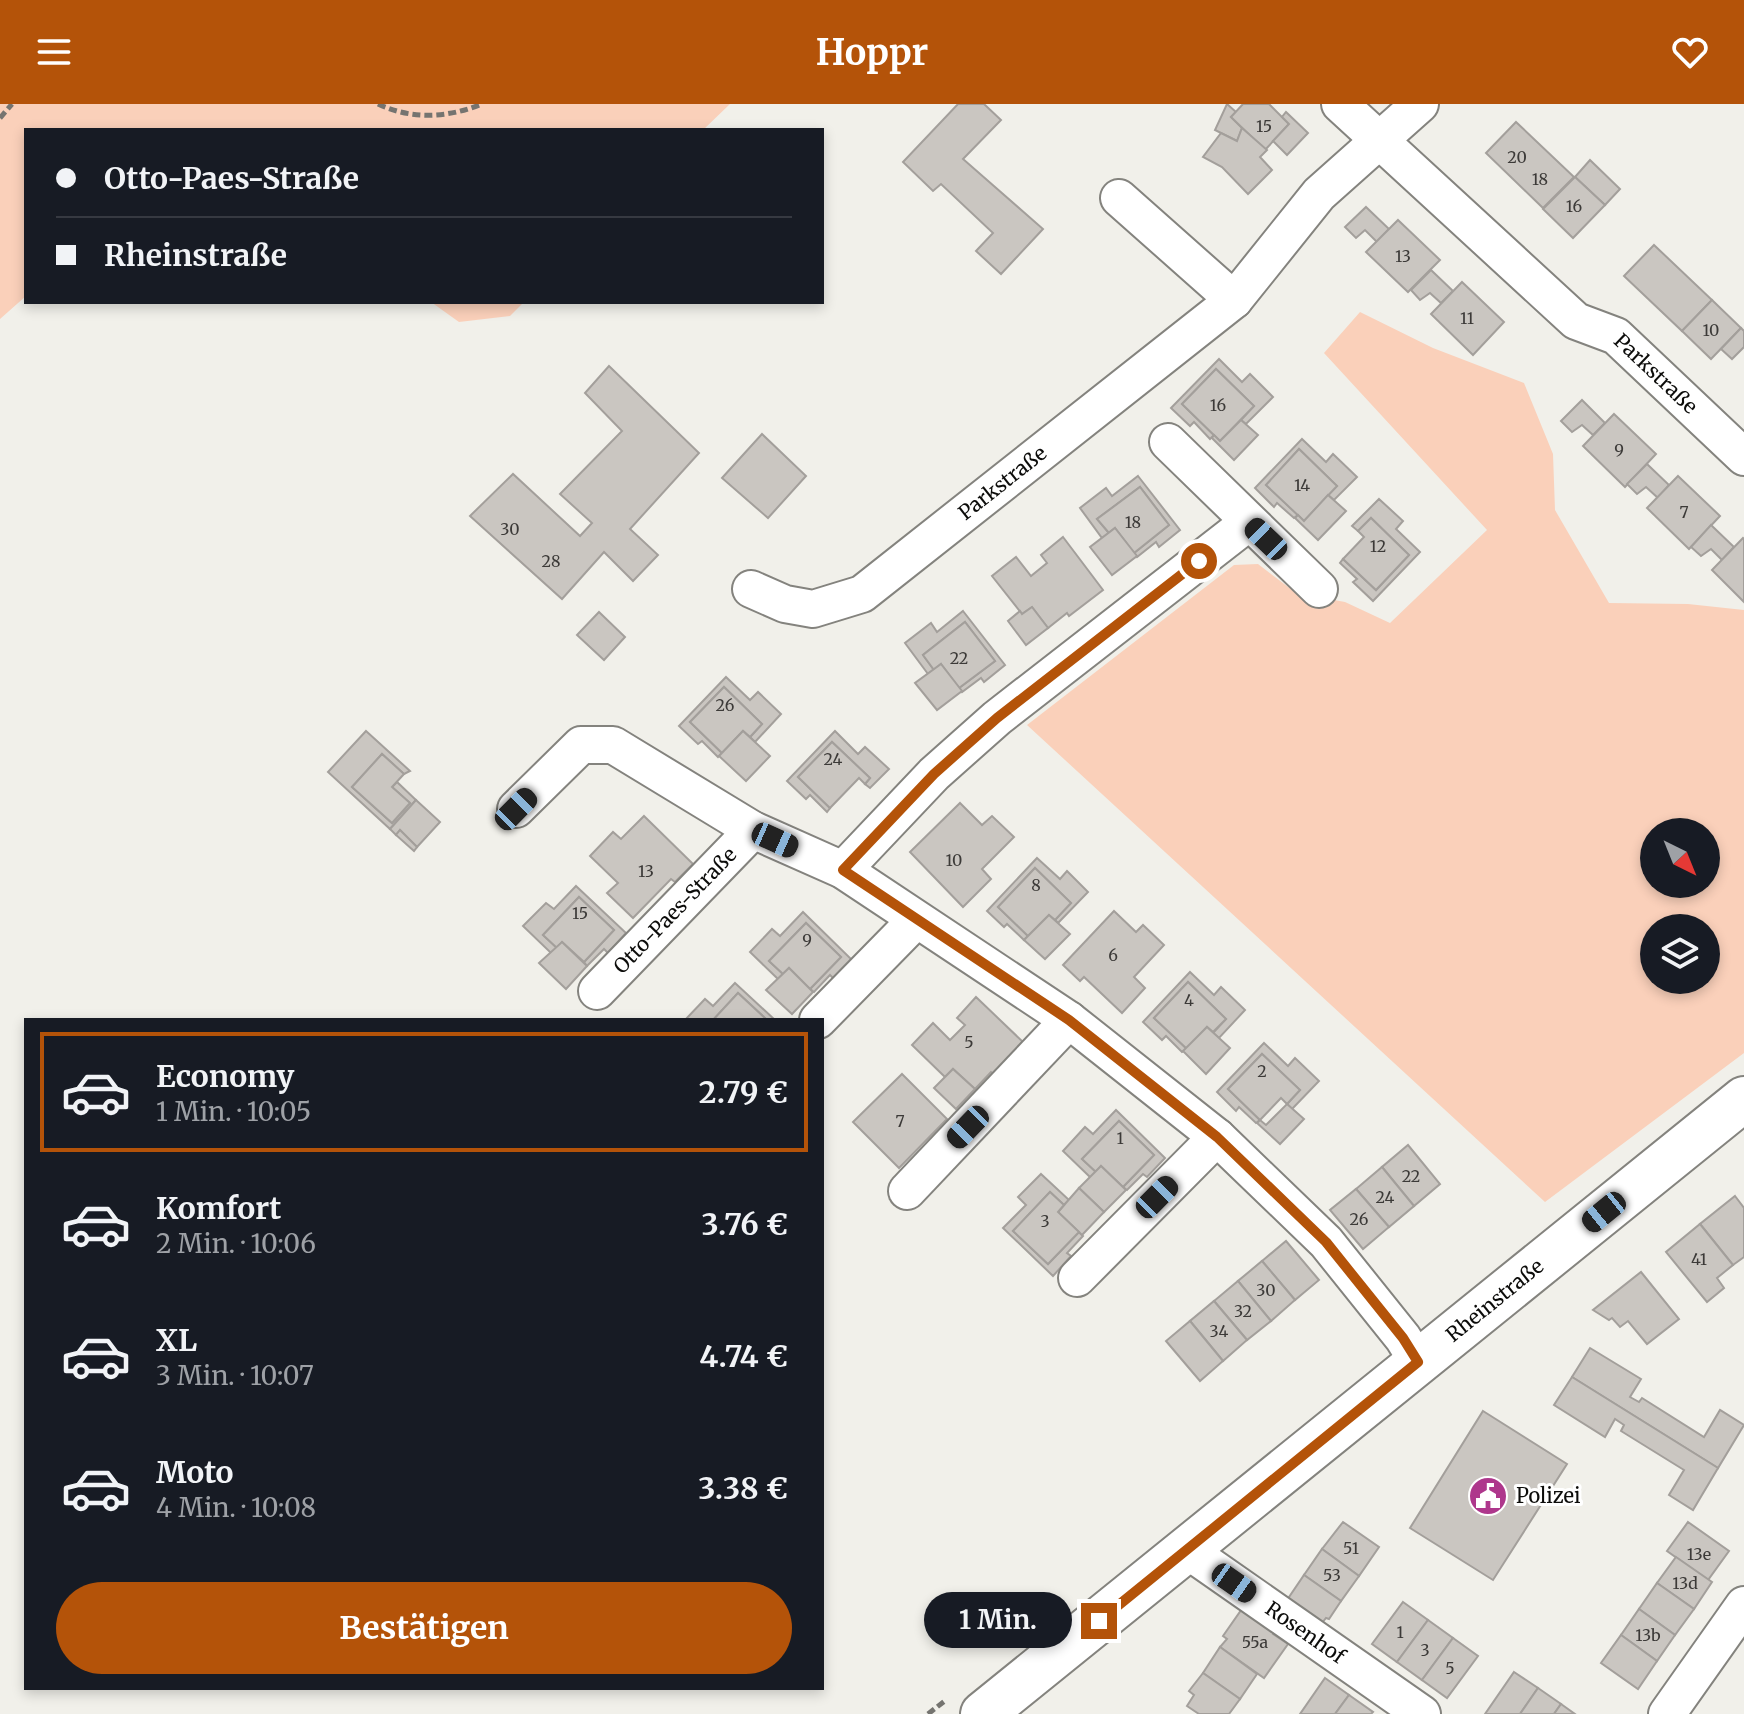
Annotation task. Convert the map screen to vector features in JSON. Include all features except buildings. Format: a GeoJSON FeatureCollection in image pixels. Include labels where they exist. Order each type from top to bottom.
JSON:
{"type":"FeatureCollection","features":[{"type":"Feature","properties":{"kind":"main road","name":"Rheinstraße"},"geometry":{"type":"LineString","coordinates":[[983,1714],[1744,1099]]}},
{"type":"Feature","properties":{"kind":"street","name":"Parkstraße"},"geometry":{"type":"LineString","coordinates":[[1340,104],[1576,321],[1616,336],[1744,457]]}},
{"type":"Feature","properties":{"kind":"street","name":"Parkstraße"},"geometry":{"type":"LineString","coordinates":[[751,589],[785,604],[813,609],[862,594],[1234,300],[1319,194],[1420,104]]}},
{"type":"Feature","properties":{"kind":"street"},"geometry":{"type":"LineString","coordinates":[[1119,198],[1234,300]]}},
{"type":"Feature","properties":{"kind":"street"},"geometry":{"type":"LineString","coordinates":[[1168,442],[1319,589]]}},
{"type":"Feature","properties":{"kind":"street"},"geometry":{"type":"LineString","coordinates":[[843,870],[934,774],[997,718],[1249,522]]}},
{"type":"Feature","properties":{"kind":"street","name":"Otto-Paes-Straße"},"geometry":{"type":"LineString","coordinates":[[516,809],[581,745],[613,745],[753,830],[843,870],[1069,1020],[1217,1137],[1326,1242],[1403,1338],[1418,1362]]}},
{"type":"Feature","properties":{"kind":"street","name":"Otto-Paes-Straße"},"geometry":{"type":"LineString","coordinates":[[597,991],[753,830]]}},
{"type":"Feature","properties":{"kind":"street"},"geometry":{"type":"LineString","coordinates":[[820,1018],[916,920]]}},
{"type":"Feature","properties":{"kind":"street"},"geometry":{"type":"LineString","coordinates":[[907,1191],[1069,1020]]}},
{"type":"Feature","properties":{"kind":"street"},"geometry":{"type":"LineString","coordinates":[[1077,1278],[1217,1137]]}},
{"type":"Feature","properties":{"kind":"street","name":"Rosenhof"},"geometry":{"type":"LineString","coordinates":[[1187,1550],[1422,1714]]}},
{"type":"Feature","properties":{"kind":"street"},"geometry":{"type":"LineString","coordinates":[[1667,1714],[1744,1605]]}},
{"type":"Feature","properties":{"kind":"path"},"geometry":{"type":"LineString","coordinates":[[0,118],[12,104]]}},
{"type":"Feature","properties":{"kind":"path"},"geometry":{"type":"LineString","coordinates":[[378,104],[391,110],[439,116],[461,113],[482,104]]}},
{"type":"Feature","properties":{"kind":"shaded area"},"geometry":{"type":"Polygon","coordinates":[[[0,104],[730,104],[705,128],[24,128],[24,298],[0,319],[0,104]]]}},
{"type":"Feature","properties":{"kind":"shaded area"},"geometry":{"type":"Polygon","coordinates":[[[434,304],[522,304],[510,316],[459,322],[434,304]]]}},
{"type":"Feature","properties":{"kind":"shaded area"},"geometry":{"type":"Polygon","coordinates":[[[1360,312],[1433,348],[1524,383],[1553,454],[1555,510],[1609,603],[1688,604],[1744,610],[1744,1053],[1545,1202],[1027,725],[1234,565],[1258,564],[1296,593],[1345,602],[1390,623],[1487,530],[1324,353],[1360,312]]]}},
{"type":"Feature","properties":{"kind":"place","name":"Polizei"},"geometry":{"type":"Point","coordinates":[1488,1496]}},
{"type":"Feature","properties":{"kind":"route"},"geometry":{"type":"LineString","coordinates":[[1099,1621],[1418,1362],[1403,1338],[1326,1242],[1217,1137],[1069,1020],[843,870],[934,774],[997,718],[1199,561]]}}]}
